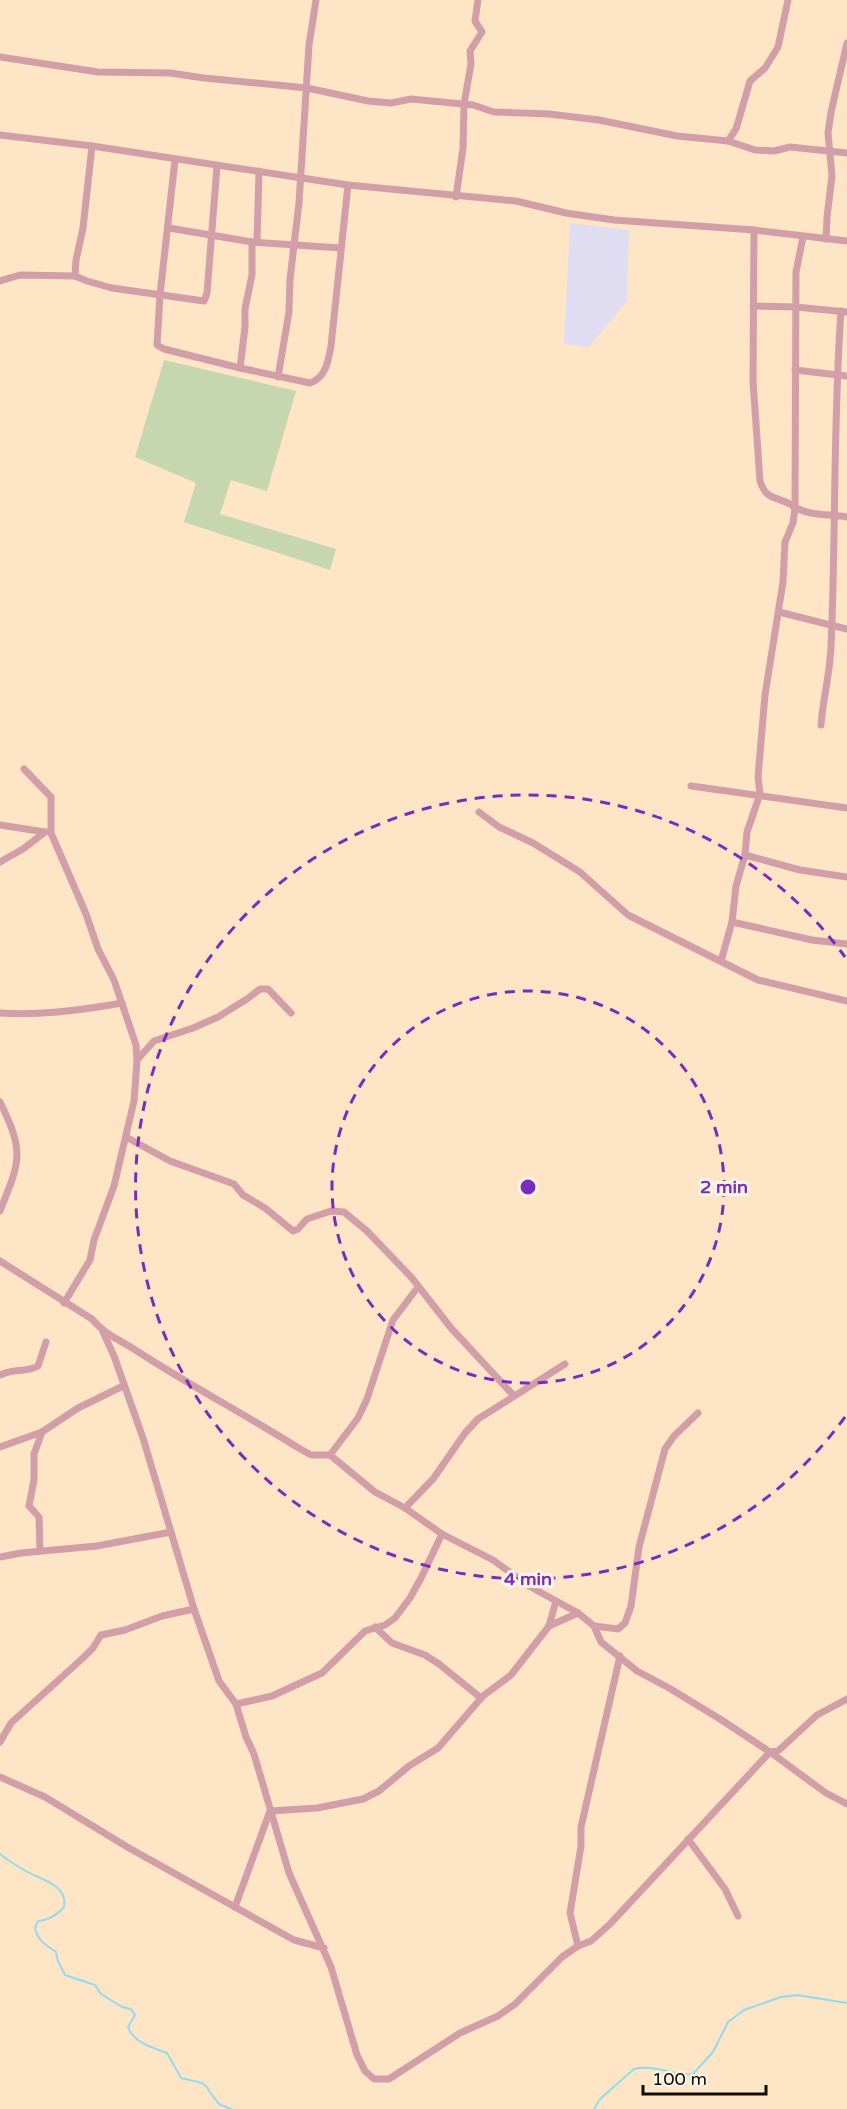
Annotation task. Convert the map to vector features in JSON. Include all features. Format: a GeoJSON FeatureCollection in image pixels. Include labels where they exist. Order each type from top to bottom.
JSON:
{"type":"FeatureCollection","features":[{"type":"Feature","properties":{"kind":"street"},"geometry":{"type":"LineString","coordinates":[[278,377],[289,312],[290,279],[300,203],[309,45],[316,0]]}},
{"type":"Feature","properties":{"kind":"street"},"geometry":{"type":"LineString","coordinates":[[456,197],[463,148],[464,104],[470,75],[470,51],[482,32],[475,21],[478,0]]}},
{"type":"Feature","properties":{"kind":"street"},"geometry":{"type":"LineString","coordinates":[[729,141],[736,129],[750,81],[765,68],[778,47],[788,0]]}},
{"type":"Feature","properties":{"kind":"street"},"geometry":{"type":"LineString","coordinates":[[826,239],[826,217],[832,176],[832,164],[828,150],[831,112],[847,43]]}},
{"type":"Feature","properties":{"kind":"street"},"geometry":{"type":"LineString","coordinates":[[0,57],[98,72],[170,73],[308,88],[391,104],[411,99],[464,104],[494,112],[549,114],[599,120],[676,136],[729,141],[755,150],[774,151],[790,147],[847,153]]}},
{"type":"Feature","properties":{"kind":"street"},"geometry":{"type":"LineString","coordinates":[[0,135],[92,146],[300,179],[456,197],[516,201],[566,213],[614,220],[754,230],[847,242]]}},
{"type":"Feature","properties":{"kind":"street"},"geometry":{"type":"LineString","coordinates":[[75,276],[92,146]]}},
{"type":"Feature","properties":{"kind":"street"},"geometry":{"type":"LineString","coordinates":[[175,160],[156,336],[157,345],[164,350],[310,383],[318,380],[327,368],[348,185]]}},
{"type":"Feature","properties":{"kind":"street"},"geometry":{"type":"LineString","coordinates":[[0,281],[20,275],[75,276],[112,288],[204,301],[207,292],[217,166]]}},
{"type":"Feature","properties":{"kind":"street"},"geometry":{"type":"LineString","coordinates":[[240,368],[245,309],[252,274],[259,171]]}},
{"type":"Feature","properties":{"kind":"street"},"geometry":{"type":"LineString","coordinates":[[169,228],[254,242],[341,248]]}},
{"type":"Feature","properties":{"kind":"street"},"geometry":{"type":"LineString","coordinates":[[754,230],[753,381],[760,481],[764,492],[777,500],[788,502],[795,508],[817,514],[847,517]]}},
{"type":"Feature","properties":{"kind":"street"},"geometry":{"type":"LineString","coordinates":[[721,961],[732,922],[736,886],[745,855],[747,832],[760,794],[758,777],[765,695],[779,612],[785,542],[793,523],[795,508],[796,272],[803,237]]}},
{"type":"Feature","properties":{"kind":"street"},"geometry":{"type":"LineString","coordinates":[[753,306],[796,307],[844,312],[836,375],[831,650],[821,724]]}},
{"type":"Feature","properties":{"kind":"street"},"geometry":{"type":"LineString","coordinates":[[795,370],[847,376]]}},
{"type":"Feature","properties":{"kind":"street"},"geometry":{"type":"LineString","coordinates":[[779,612],[847,629]]}},
{"type":"Feature","properties":{"kind":"street"},"geometry":{"type":"LineString","coordinates":[[24,769],[51,797],[48,832],[122,1003],[136,1045],[134,1101],[114,1186],[94,1240],[90,1260],[64,1303]]}},
{"type":"Feature","properties":{"kind":"street"},"geometry":{"type":"LineString","coordinates":[[691,786],[847,808]]}},
{"type":"Feature","properties":{"kind":"street"},"geometry":{"type":"LineString","coordinates":[[479,812],[499,827],[533,843],[580,872],[628,915],[758,980],[847,1001]]}},
{"type":"Feature","properties":{"kind":"street"},"geometry":{"type":"LineString","coordinates":[[0,825],[48,832]]}},
{"type":"Feature","properties":{"kind":"street"},"geometry":{"type":"LineString","coordinates":[[0,862],[48,832]]}},
{"type":"Feature","properties":{"kind":"street"},"geometry":{"type":"LineString","coordinates":[[745,855],[800,870],[847,877]]}},
{"type":"Feature","properties":{"kind":"street"},"geometry":{"type":"LineString","coordinates":[[732,922],[812,940],[847,945]]}},
{"type":"Feature","properties":{"kind":"street"},"geometry":{"type":"LineString","coordinates":[[137,1060],[153,1041],[218,1017],[260,989],[268,989],[291,1012]]}},
{"type":"Feature","properties":{"kind":"street"},"geometry":{"type":"LineString","coordinates":[[0,1013],[68,1011],[122,1003]]}},
{"type":"Feature","properties":{"kind":"street"},"geometry":{"type":"LineString","coordinates":[[0,1102],[18,1144],[18,1157],[15,1173],[0,1211]]}},
{"type":"Feature","properties":{"kind":"street"},"geometry":{"type":"LineString","coordinates":[[126,1137],[170,1161],[234,1184],[243,1195],[265,1208],[293,1231],[307,1219],[331,1211],[344,1212],[367,1231],[412,1278],[451,1328],[514,1396]]}},
{"type":"Feature","properties":{"kind":"street"},"geometry":{"type":"LineString","coordinates":[[0,1261],[92,1319],[103,1332],[114,1356],[153,1471],[194,1610],[219,1681],[236,1704],[265,1785],[270,1811],[289,1873],[324,1948],[357,2055],[365,2071],[374,2079],[389,2079],[460,2033],[498,2016],[515,2004],[562,1957],[578,1946],[591,1941],[610,1924],[770,1752],[778,1751],[818,1715],[847,1699]]}},
{"type":"Feature","properties":{"kind":"street"},"geometry":{"type":"LineString","coordinates":[[330,1455],[358,1418],[367,1399],[393,1320],[418,1287]]}},
{"type":"Feature","properties":{"kind":"street"},"geometry":{"type":"LineString","coordinates":[[103,1332],[121,1340],[207,1395],[311,1455],[330,1455],[375,1492],[405,1508],[442,1534],[493,1560],[512,1576],[578,1613],[594,1626],[601,1642],[637,1671],[669,1688],[770,1752],[826,1793],[847,1804]]}},
{"type":"Feature","properties":{"kind":"street"},"geometry":{"type":"LineString","coordinates":[[0,1376],[12,1370],[30,1370],[38,1366],[46,1342]]}},
{"type":"Feature","properties":{"kind":"street"},"geometry":{"type":"LineString","coordinates":[[405,1508],[433,1479],[465,1433],[478,1419],[565,1364]]}},
{"type":"Feature","properties":{"kind":"street"},"geometry":{"type":"LineString","coordinates":[[0,1447],[42,1432],[78,1408],[123,1386]]}},
{"type":"Feature","properties":{"kind":"street"},"geometry":{"type":"LineString","coordinates":[[594,1626],[618,1629],[629,1615],[639,1547],[665,1449],[674,1436],[698,1413]]}},
{"type":"Feature","properties":{"kind":"street"},"geometry":{"type":"LineString","coordinates":[[40,1551],[39,1517],[30,1506],[34,1480],[34,1454],[42,1432]]}},
{"type":"Feature","properties":{"kind":"street"},"geometry":{"type":"LineString","coordinates":[[0,1557],[97,1546],[171,1532]]}},
{"type":"Feature","properties":{"kind":"street"},"geometry":{"type":"LineString","coordinates":[[236,1704],[272,1696],[322,1673],[365,1631],[385,1625],[395,1617],[410,1598],[442,1534]]}},
{"type":"Feature","properties":{"kind":"street"},"geometry":{"type":"LineString","coordinates":[[270,1811],[333,1805],[363,1799],[379,1791],[409,1766],[438,1748],[482,1698],[511,1675],[549,1626],[556,1601]]}},
{"type":"Feature","properties":{"kind":"street"},"geometry":{"type":"LineString","coordinates":[[0,1742],[11,1723],[84,1657],[101,1635],[125,1630],[162,1616],[194,1610]]}},
{"type":"Feature","properties":{"kind":"street"},"geometry":{"type":"LineString","coordinates":[[549,1626],[578,1613]]}},
{"type":"Feature","properties":{"kind":"street"},"geometry":{"type":"LineString","coordinates":[[375,1627],[392,1643],[425,1654],[482,1698]]}},
{"type":"Feature","properties":{"kind":"street"},"geometry":{"type":"LineString","coordinates":[[578,1946],[570,1913],[581,1846],[581,1827],[620,1656]]}},
{"type":"Feature","properties":{"kind":"street"},"geometry":{"type":"LineString","coordinates":[[0,1777],[45,1797],[129,1848],[294,1940],[324,1948]]}},
{"type":"Feature","properties":{"kind":"street"},"geometry":{"type":"LineString","coordinates":[[235,1907],[270,1811]]}},
{"type":"Feature","properties":{"kind":"street"},"geometry":{"type":"LineString","coordinates":[[688,1839],[725,1889],[738,1916]]}},
{"type":"Feature","properties":{"kind":"shaded area"},"geometry":{"type":"Polygon","coordinates":[[[570,223],[629,230],[627,301],[589,347],[564,344],[570,223]]]}},
{"type":"Feature","properties":{"kind":"green space"},"geometry":{"type":"Polygon","coordinates":[[[164,360],[296,391],[267,491],[231,480],[220,514],[336,549],[330,570],[184,522],[196,483],[135,457],[164,360]]]}},
{"type":"Feature","properties":{"kind":"waterway"},"geometry":{"type":"LineString","coordinates":[[0,1854],[24,1870],[51,1883],[62,1893],[64,1907],[52,1917],[38,1921],[35,1928],[40,1939],[56,1952],[65,1975],[95,1985],[101,1994],[122,2007],[131,2009],[135,2015],[128,2027],[134,2037],[144,2044],[167,2053],[181,2078],[202,2083],[219,2104],[231,2109]]}},
{"type":"Feature","properties":{"kind":"waterway"},"geometry":{"type":"LineString","coordinates":[[594,2109],[600,2099],[634,2069],[649,2068],[693,2074],[713,2052],[728,2022],[744,2010],[781,1997],[797,1995],[847,2003]]}}]}
